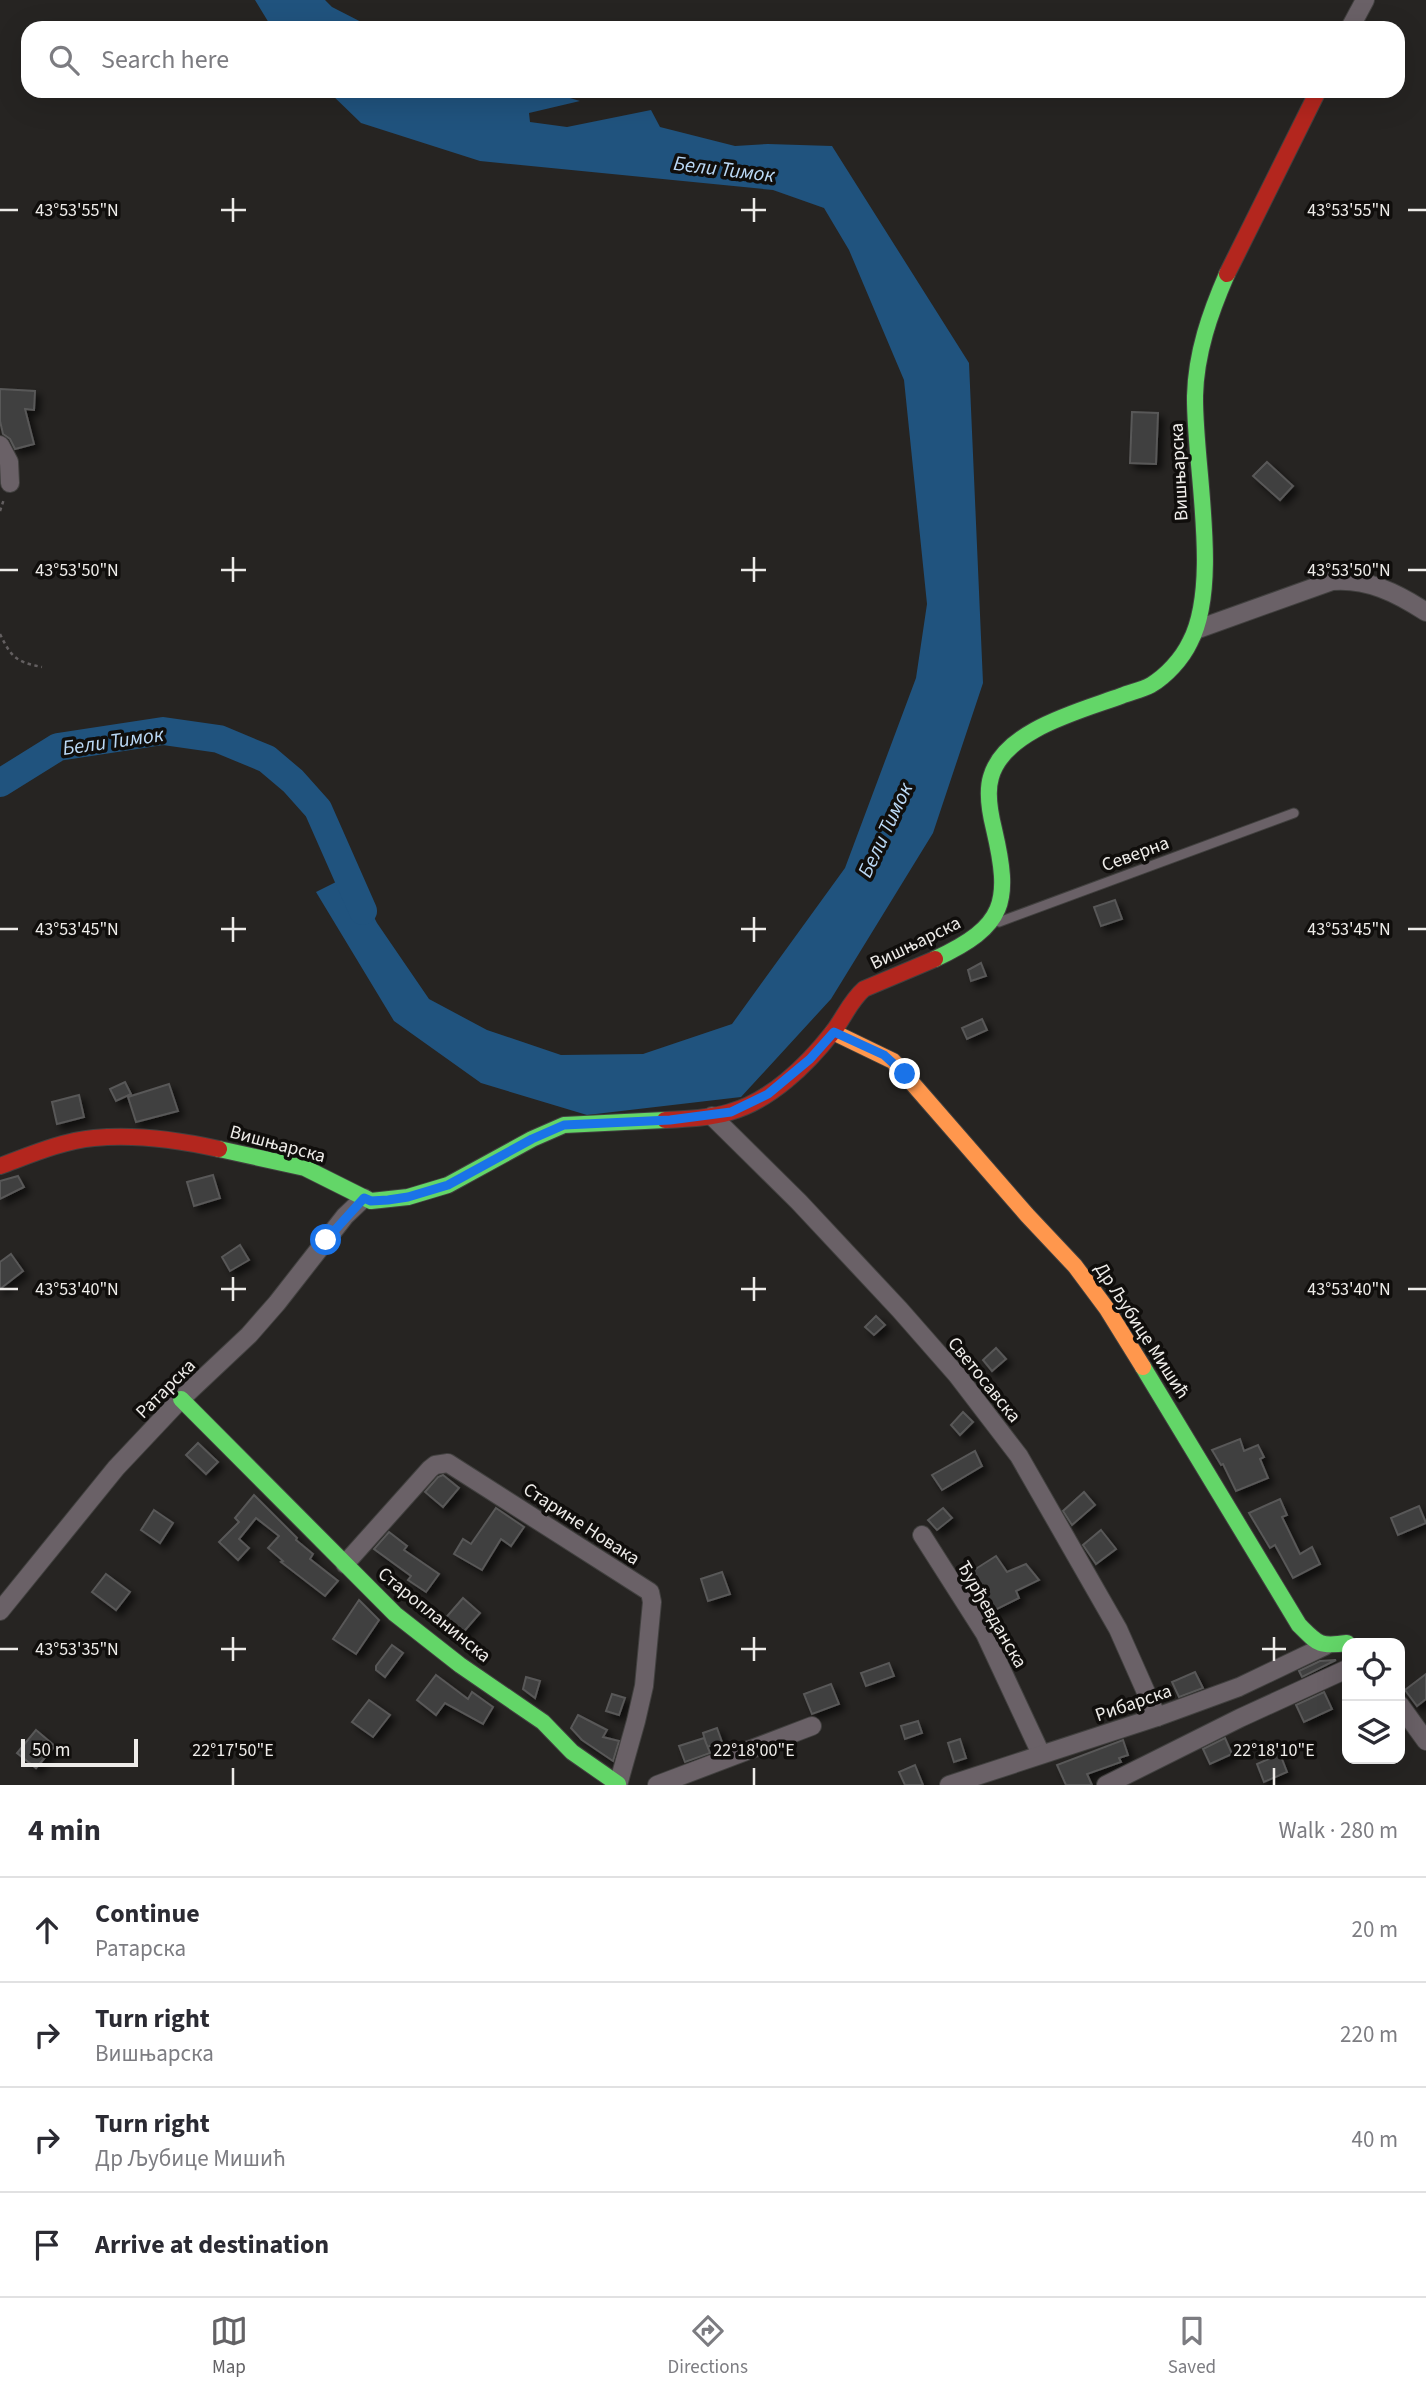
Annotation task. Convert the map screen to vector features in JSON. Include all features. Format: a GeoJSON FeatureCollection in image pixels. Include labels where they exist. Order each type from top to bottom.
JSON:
{"type":"FeatureCollection","features":[{"type":"Feature","properties":{"kind":"street"},"geometry":{"type":"LineString","coordinates":[[1354,21],[1365,0]]}},
{"type":"Feature","properties":{"kind":"street","name":"Вишњарска"},"geometry":{"type":"LineString","coordinates":[[0,1166],[50,1147],[93,1138],[145,1138],[206,1146],[304,1168],[348,1187],[371,1201],[398,1199],[448,1185],[532,1139],[564,1125],[670,1120],[731,1112],[768,1094],[810,1059],[834,1032],[848,1006],[864,989],[961,946],[988,926],[999,907],[1003,893],[1003,873],[989,806],[991,778],[1000,757],[1022,738],[1048,725],[1152,684],[1174,664],[1198,629],[1204,572],[1195,396],[1198,358],[1209,317],[1234,261],[1315,98]]}},
{"type":"Feature","properties":{"kind":"street"},"geometry":{"type":"LineString","coordinates":[[0,444],[9,462],[10,483]]}},
{"type":"Feature","properties":{"kind":"street"},"geometry":{"type":"LineString","coordinates":[[1198,629],[1332,580],[1352,579],[1373,585],[1404,598],[1426,612]]}},
{"type":"Feature","properties":{"kind":"street","name":"Др Љубице Мишић"},"geometry":{"type":"LineString","coordinates":[[834,1032],[893,1061],[1027,1215],[1076,1266],[1107,1309],[1162,1396],[1299,1625],[1313,1640],[1325,1646]]}},
{"type":"Feature","properties":{"kind":"street","name":"Светосавска"},"geometry":{"type":"LineString","coordinates":[[712,1116],[799,1202],[900,1310],[957,1376],[1019,1456],[1118,1629],[1157,1717]]}},
{"type":"Feature","properties":{"kind":"street","name":"Ратарска"},"geometry":{"type":"LineString","coordinates":[[0,1611],[116,1468],[181,1399],[263,1319],[345,1216],[364,1198]]}},
{"type":"Feature","properties":{"kind":"street","name":"Старопланинска"},"geometry":{"type":"LineString","coordinates":[[181,1399],[395,1614],[460,1665],[542,1722],[572,1752],[618,1785]]}},
{"type":"Feature","properties":{"kind":"street","name":"Старине Новака"},"geometry":{"type":"LineString","coordinates":[[345,1563],[430,1469],[448,1462],[650,1592],[652,1602],[643,1686],[618,1785]]}},
{"type":"Feature","properties":{"kind":"street","name":"Ђурђевданска"},"geometry":{"type":"LineString","coordinates":[[922,1535],[993,1649],[1041,1754]]}},
{"type":"Feature","properties":{"kind":"street"},"geometry":{"type":"LineString","coordinates":[[1325,1646],[1342,1644]]}},
{"type":"Feature","properties":{"kind":"street","name":"Рибарска"},"geometry":{"type":"LineString","coordinates":[[949,1785],[1157,1717],[1239,1687],[1325,1646]]}},
{"type":"Feature","properties":{"kind":"street"},"geometry":{"type":"LineString","coordinates":[[1106,1785],[1240,1718],[1342,1671]]}},
{"type":"Feature","properties":{"kind":"street"},"geometry":{"type":"LineString","coordinates":[[1405,1712],[1426,1741]]}},
{"type":"Feature","properties":{"kind":"street"},"geometry":{"type":"LineString","coordinates":[[657,1785],[811,1727]]}},
{"type":"Feature","properties":{"kind":"lane","name":"Северна"},"geometry":{"type":"LineString","coordinates":[[988,926],[1294,813]]}},
{"type":"Feature","properties":{"kind":"path"},"geometry":{"type":"LineString","coordinates":[[0,634],[10,655],[41,667]]}},
{"type":"Feature","properties":{"kind":"water"},"geometry":{"type":"Polygon","coordinates":[[[255,0],[325,0],[332,7],[359,21],[268,21],[255,0]]]}},
{"type":"Feature","properties":{"kind":"water"},"geometry":{"type":"Polygon","coordinates":[[[335,98],[570,98],[580,101],[529,113],[530,122],[567,127],[651,110],[660,127],[735,146],[832,146],[969,363],[983,683],[933,833],[831,999],[741,1097],[587,1115],[481,1083],[394,1021],[316,892],[352,874],[377,923],[429,999],[487,1030],[561,1055],[643,1054],[732,1024],[845,868],[916,678],[927,604],[904,380],[849,250],[824,208],[773,190],[480,161],[361,123],[335,98]]]}},
{"type":"Feature","properties":{"kind":"building"},"geometry":{"type":"Polygon","coordinates":[[[0,389],[35,391],[34,410],[25,409],[34,444],[15,449],[10,439],[3,434],[0,421],[0,389]]]}},
{"type":"Feature","properties":{"kind":"building"},"geometry":{"type":"Polygon","coordinates":[[[1132,412],[1158,413],[1156,464],[1130,463],[1132,412]]]}},
{"type":"Feature","properties":{"kind":"building"},"geometry":{"type":"Polygon","coordinates":[[[1267,462],[1293,486],[1280,500],[1253,476],[1267,462]]]}},
{"type":"Feature","properties":{"kind":"building"},"geometry":{"type":"Polygon","coordinates":[[[1115,900],[1122,919],[1101,926],[1094,907],[1115,900]]]}},
{"type":"Feature","properties":{"kind":"building"},"geometry":{"type":"Polygon","coordinates":[[[981,963],[986,976],[971,981],[968,970],[981,963]]]}},
{"type":"Feature","properties":{"kind":"building"},"geometry":{"type":"Polygon","coordinates":[[[982,1019],[987,1030],[967,1039],[962,1028],[982,1019]]]}},
{"type":"Feature","properties":{"kind":"building"},"geometry":{"type":"Polygon","coordinates":[[[125,1082],[131,1094],[116,1101],[110,1089],[125,1082]]]}},
{"type":"Feature","properties":{"kind":"building"},"geometry":{"type":"Polygon","coordinates":[[[169,1084],[178,1111],[136,1122],[128,1097],[169,1084]]]}},
{"type":"Feature","properties":{"kind":"building"},"geometry":{"type":"Polygon","coordinates":[[[79,1095],[84,1117],[57,1124],[52,1102],[79,1095]]]}},
{"type":"Feature","properties":{"kind":"building"},"geometry":{"type":"Polygon","coordinates":[[[213,1175],[220,1198],[194,1206],[187,1182],[213,1175]]]}},
{"type":"Feature","properties":{"kind":"building"},"geometry":{"type":"Polygon","coordinates":[[[18,1176],[24,1187],[0,1199],[0,1181],[18,1176]]]}},
{"type":"Feature","properties":{"kind":"building"},"geometry":{"type":"Polygon","coordinates":[[[240,1245],[249,1260],[230,1271],[222,1257],[240,1245]]]}},
{"type":"Feature","properties":{"kind":"building"},"geometry":{"type":"Polygon","coordinates":[[[11,1254],[23,1271],[0,1289],[0,1262],[11,1254]]]}},
{"type":"Feature","properties":{"kind":"building"},"geometry":{"type":"Polygon","coordinates":[[[876,1316],[885,1325],[874,1335],[865,1327],[876,1316]]]}},
{"type":"Feature","properties":{"kind":"building"},"geometry":{"type":"Polygon","coordinates":[[[996,1348],[1006,1359],[992,1371],[983,1360],[996,1348]]]}},
{"type":"Feature","properties":{"kind":"building"},"geometry":{"type":"Polygon","coordinates":[[[963,1412],[973,1422],[960,1435],[951,1425],[963,1412]]]}},
{"type":"Feature","properties":{"kind":"building"},"geometry":{"type":"Polygon","coordinates":[[[1240,1439],[1244,1451],[1258,1445],[1264,1457],[1260,1459],[1268,1478],[1236,1491],[1223,1464],[1221,1465],[1212,1450],[1240,1439]]]}},
{"type":"Feature","properties":{"kind":"building"},"geometry":{"type":"Polygon","coordinates":[[[198,1443],[218,1462],[206,1474],[186,1455],[198,1443]]]}},
{"type":"Feature","properties":{"kind":"building"},"geometry":{"type":"Polygon","coordinates":[[[975,1451],[982,1466],[942,1490],[932,1475],[975,1451]]]}},
{"type":"Feature","properties":{"kind":"building"},"geometry":{"type":"Polygon","coordinates":[[[443,1475],[459,1488],[443,1507],[425,1492],[443,1475]]]}},
{"type":"Feature","properties":{"kind":"building"},"geometry":{"type":"Polygon","coordinates":[[[1084,1492],[1095,1505],[1072,1525],[1063,1511],[1084,1492]]]}},
{"type":"Feature","properties":{"kind":"building"},"geometry":{"type":"Polygon","coordinates":[[[254,1495],[296,1540],[313,1554],[310,1559],[338,1581],[325,1596],[281,1562],[283,1561],[268,1548],[279,1536],[256,1518],[239,1539],[249,1548],[238,1560],[219,1542],[239,1522],[235,1518],[254,1495]]]}},
{"type":"Feature","properties":{"kind":"building"},"geometry":{"type":"Polygon","coordinates":[[[1280,1499],[1287,1515],[1282,1517],[1300,1554],[1312,1547],[1320,1564],[1293,1578],[1275,1545],[1270,1548],[1249,1513],[1280,1499]]]}},
{"type":"Feature","properties":{"kind":"building"},"geometry":{"type":"Polygon","coordinates":[[[1419,1506],[1426,1523],[1398,1535],[1391,1518],[1419,1506]]]}},
{"type":"Feature","properties":{"kind":"building"},"geometry":{"type":"Polygon","coordinates":[[[496,1508],[524,1527],[511,1546],[501,1539],[482,1570],[454,1554],[463,1539],[471,1544],[496,1508]]]}},
{"type":"Feature","properties":{"kind":"building"},"geometry":{"type":"Polygon","coordinates":[[[943,1508],[952,1518],[937,1530],[928,1520],[943,1508]]]}},
{"type":"Feature","properties":{"kind":"building"},"geometry":{"type":"Polygon","coordinates":[[[154,1510],[173,1523],[160,1543],[141,1530],[154,1510]]]}},
{"type":"Feature","properties":{"kind":"building"},"geometry":{"type":"Polygon","coordinates":[[[1101,1530],[1116,1549],[1096,1564],[1083,1545],[1101,1530]]]}},
{"type":"Feature","properties":{"kind":"building"},"geometry":{"type":"Polygon","coordinates":[[[389,1532],[407,1546],[404,1550],[439,1574],[426,1592],[408,1580],[411,1576],[374,1549],[389,1532]]]}},
{"type":"Feature","properties":{"kind":"building"},"geometry":{"type":"Polygon","coordinates":[[[996,1556],[1007,1572],[1026,1564],[1039,1580],[1016,1591],[1019,1598],[987,1614],[974,1588],[971,1591],[963,1577],[996,1556]]]}},
{"type":"Feature","properties":{"kind":"building"},"geometry":{"type":"Polygon","coordinates":[[[722,1572],[730,1594],[708,1601],[701,1579],[722,1572]]]}},
{"type":"Feature","properties":{"kind":"building"},"geometry":{"type":"Polygon","coordinates":[[[106,1574],[130,1592],[116,1610],[92,1592],[106,1574]]]}},
{"type":"Feature","properties":{"kind":"building"},"geometry":{"type":"Polygon","coordinates":[[[463,1598],[480,1613],[460,1636],[443,1621],[463,1598]]]}},
{"type":"Feature","properties":{"kind":"building"},"geometry":{"type":"Polygon","coordinates":[[[359,1600],[379,1620],[356,1654],[333,1639],[359,1600]]]}},
{"type":"Feature","properties":{"kind":"building"},"geometry":{"type":"Polygon","coordinates":[[[392,1645],[403,1653],[385,1677],[376,1670],[376,1666],[392,1645]]]}},
{"type":"Feature","properties":{"kind":"building"},"geometry":{"type":"Polygon","coordinates":[[[1336,1660],[1302,1677],[1299,1671],[1320,1661],[1336,1660]]]}},
{"type":"Feature","properties":{"kind":"building"},"geometry":{"type":"Polygon","coordinates":[[[889,1663],[894,1676],[866,1686],[861,1673],[889,1663]]]}},
{"type":"Feature","properties":{"kind":"building"},"geometry":{"type":"Polygon","coordinates":[[[1195,1672],[1203,1688],[1179,1697],[1172,1682],[1195,1672]]]}},
{"type":"Feature","properties":{"kind":"building"},"geometry":{"type":"Polygon","coordinates":[[[1426,1674],[1426,1699],[1417,1706],[1405,1690],[1426,1674]]]}},
{"type":"Feature","properties":{"kind":"building"},"geometry":{"type":"Polygon","coordinates":[[[436,1675],[468,1699],[472,1692],[493,1707],[483,1724],[445,1703],[436,1715],[417,1700],[436,1675]]]}},
{"type":"Feature","properties":{"kind":"building"},"geometry":{"type":"Polygon","coordinates":[[[526,1677],[540,1681],[535,1698],[523,1689],[526,1677]]]}},
{"type":"Feature","properties":{"kind":"building"},"geometry":{"type":"Polygon","coordinates":[[[831,1684],[839,1704],[812,1714],[804,1694],[831,1684]]]}},
{"type":"Feature","properties":{"kind":"building"},"geometry":{"type":"Polygon","coordinates":[[[1324,1692],[1332,1709],[1304,1722],[1296,1705],[1324,1692]]]}},
{"type":"Feature","properties":{"kind":"building"},"geometry":{"type":"Polygon","coordinates":[[[612,1694],[625,1698],[619,1715],[606,1711],[612,1694]]]}},
{"type":"Feature","properties":{"kind":"building"},"geometry":{"type":"Polygon","coordinates":[[[369,1700],[390,1715],[373,1737],[352,1722],[369,1700]]]}},
{"type":"Feature","properties":{"kind":"building"},"geometry":{"type":"Polygon","coordinates":[[[578,1715],[607,1730],[603,1737],[619,1741],[613,1761],[582,1740],[571,1728],[578,1715]]]}},
{"type":"Feature","properties":{"kind":"building"},"geometry":{"type":"Polygon","coordinates":[[[918,1721],[922,1733],[905,1739],[901,1726],[918,1721]]]}},
{"type":"Feature","properties":{"kind":"building"},"geometry":{"type":"Polygon","coordinates":[[[717,1728],[722,1742],[707,1747],[703,1733],[717,1728]]]}},
{"type":"Feature","properties":{"kind":"building"},"geometry":{"type":"Polygon","coordinates":[[[36,1730],[55,1746],[36,1768],[17,1753],[36,1730]]]}},
{"type":"Feature","properties":{"kind":"building"},"geometry":{"type":"Polygon","coordinates":[[[704,1738],[710,1753],[685,1762],[679,1746],[704,1738]]]}},
{"type":"Feature","properties":{"kind":"building"},"geometry":{"type":"Polygon","coordinates":[[[1225,1738],[1232,1754],[1210,1764],[1203,1749],[1225,1738]]]}},
{"type":"Feature","properties":{"kind":"building"},"geometry":{"type":"Polygon","coordinates":[[[960,1739],[966,1758],[954,1762],[948,1743],[960,1739]]]}},
{"type":"Feature","properties":{"kind":"building"},"geometry":{"type":"Polygon","coordinates":[[[1123,1740],[1128,1755],[1119,1758],[1121,1762],[1087,1774],[1092,1785],[1066,1785],[1057,1765],[1123,1740]]]}},
{"type":"Feature","properties":{"kind":"building"},"geometry":{"type":"Polygon","coordinates":[[[1280,1754],[1287,1772],[1264,1782],[1257,1764],[1280,1754]]]}},
{"type":"Feature","properties":{"kind":"building"},"geometry":{"type":"Polygon","coordinates":[[[915,1765],[923,1785],[905,1785],[899,1772],[915,1765]]]}},
{"type":"Feature","properties":{"kind":"waterway","name":"Бели Тимок"},"geometry":{"type":"LineString","coordinates":[[0,783],[58,747],[163,731],[219,739],[267,759],[293,781],[318,809],[363,911]]}},
{"type":"Feature","properties":{"kind":"traffic: fast"},"geometry":{"type":"LineString","coordinates":[[935,959],[977,935],[998,909],[1002,894],[1002,875],[989,796],[991,777],[999,761],[1011,747],[1045,725],[1151,685],[1183,655],[1190,642],[1199,617],[1204,588],[1205,556],[1196,424],[1196,380],[1205,334],[1227,274]]}},
{"type":"Feature","properties":{"kind":"traffic: fast"},"geometry":{"type":"LineString","coordinates":[[219,1149],[305,1168],[371,1201],[408,1197],[448,1185],[532,1139],[564,1125],[665,1120]]}},
{"type":"Feature","properties":{"kind":"traffic: fast"},"geometry":{"type":"LineString","coordinates":[[1143,1367],[1299,1625],[1320,1643],[1342,1644]]}},
{"type":"Feature","properties":{"kind":"traffic: fast"},"geometry":{"type":"LineString","coordinates":[[181,1399],[395,1614],[460,1665],[543,1722],[572,1752],[618,1784]]}},
{"type":"Feature","properties":{"kind":"traffic: slow"},"geometry":{"type":"LineString","coordinates":[[833,1032],[893,1061],[1075,1266],[1107,1309],[1143,1367]]}},
{"type":"Feature","properties":{"kind":"traffic: jam"},"geometry":{"type":"LineString","coordinates":[[1227,274],[1315,98]]}},
{"type":"Feature","properties":{"kind":"traffic: jam"},"geometry":{"type":"LineString","coordinates":[[665,1120],[722,1114],[759,1100],[787,1080],[811,1057],[864,989],[935,959]]}},
{"type":"Feature","properties":{"kind":"traffic: jam"},"geometry":{"type":"LineString","coordinates":[[0,1166],[58,1145],[94,1138],[156,1139],[219,1149]]}},
{"type":"Feature","properties":{"kind":"route"},"geometry":{"type":"LineString","coordinates":[[326,1240],[364,1198],[371,1201],[408,1197],[448,1185],[499,1156],[564,1125],[712,1116],[749,1105],[768,1094],[810,1059],[834,1032],[884,1055],[905,1074]]}}]}
